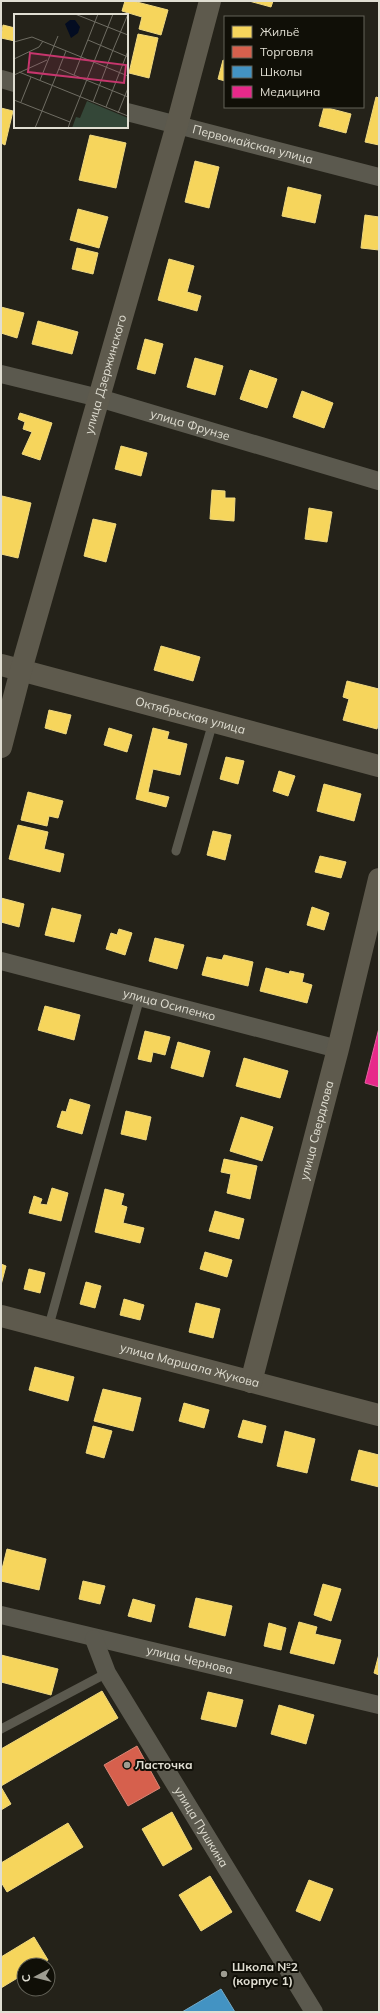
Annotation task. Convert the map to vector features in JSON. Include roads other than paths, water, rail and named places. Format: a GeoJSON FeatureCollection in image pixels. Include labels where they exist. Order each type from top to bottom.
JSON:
{"type":"FeatureCollection","features":[{"type":"Feature","properties":{"kind":"street","name":"улица Дзержинского"},"geometry":{"type":"LineString","coordinates":[[1,747],[11,668],[99,398],[177,125],[210,1]]}},
{"type":"Feature","properties":{"kind":"street"},"geometry":{"type":"LineString","coordinates":[[1,79],[14,83]]}},
{"type":"Feature","properties":{"kind":"street","name":"Первомайская улица"},"geometry":{"type":"LineString","coordinates":[[128,112],[379,177]]}},
{"type":"Feature","properties":{"kind":"street","name":"улица Фрунзе"},"geometry":{"type":"LineString","coordinates":[[1,374],[99,398],[379,481]]}},
{"type":"Feature","properties":{"kind":"street","name":"Октябрьская улица"},"geometry":{"type":"LineString","coordinates":[[11,668],[379,766]]}},
{"type":"Feature","properties":{"kind":"street","name":"улица Свердлова"},"geometry":{"type":"LineString","coordinates":[[251,1382],[338,1049],[379,879]]}},
{"type":"Feature","properties":{"kind":"street","name":"улица Осипенко"},"geometry":{"type":"LineString","coordinates":[[1,961],[338,1049]]}},
{"type":"Feature","properties":{"kind":"street","name":"улица Маршала Жукова"},"geometry":{"type":"LineString","coordinates":[[1,1316],[379,1415]]}},
{"type":"Feature","properties":{"kind":"street","name":"улица Чернова"},"geometry":{"type":"LineString","coordinates":[[1,1615],[94,1639],[379,1705]]}},
{"type":"Feature","properties":{"kind":"street","name":"улица Пушкина"},"geometry":{"type":"LineString","coordinates":[[94,1639],[107,1673],[314,2012]]}},
{"type":"Feature","properties":{"kind":"lane"},"geometry":{"type":"LineString","coordinates":[[176,851],[213,722]]}},
{"type":"Feature","properties":{"kind":"lane"},"geometry":{"type":"LineString","coordinates":[[48,1328],[140,998]]}},
{"type":"Feature","properties":{"kind":"lane"},"geometry":{"type":"LineString","coordinates":[[1,1729],[107,1673]]}},
{"type":"Feature","properties":{"kind":"place","name":"Ласточка"},"geometry":{"type":"Point","coordinates":[127,1765]}},
{"type":"Feature","properties":{"kind":"place","name":"Школа №2 (корпус 1)"},"geometry":{"type":"Point","coordinates":[224,1974]}}]}
